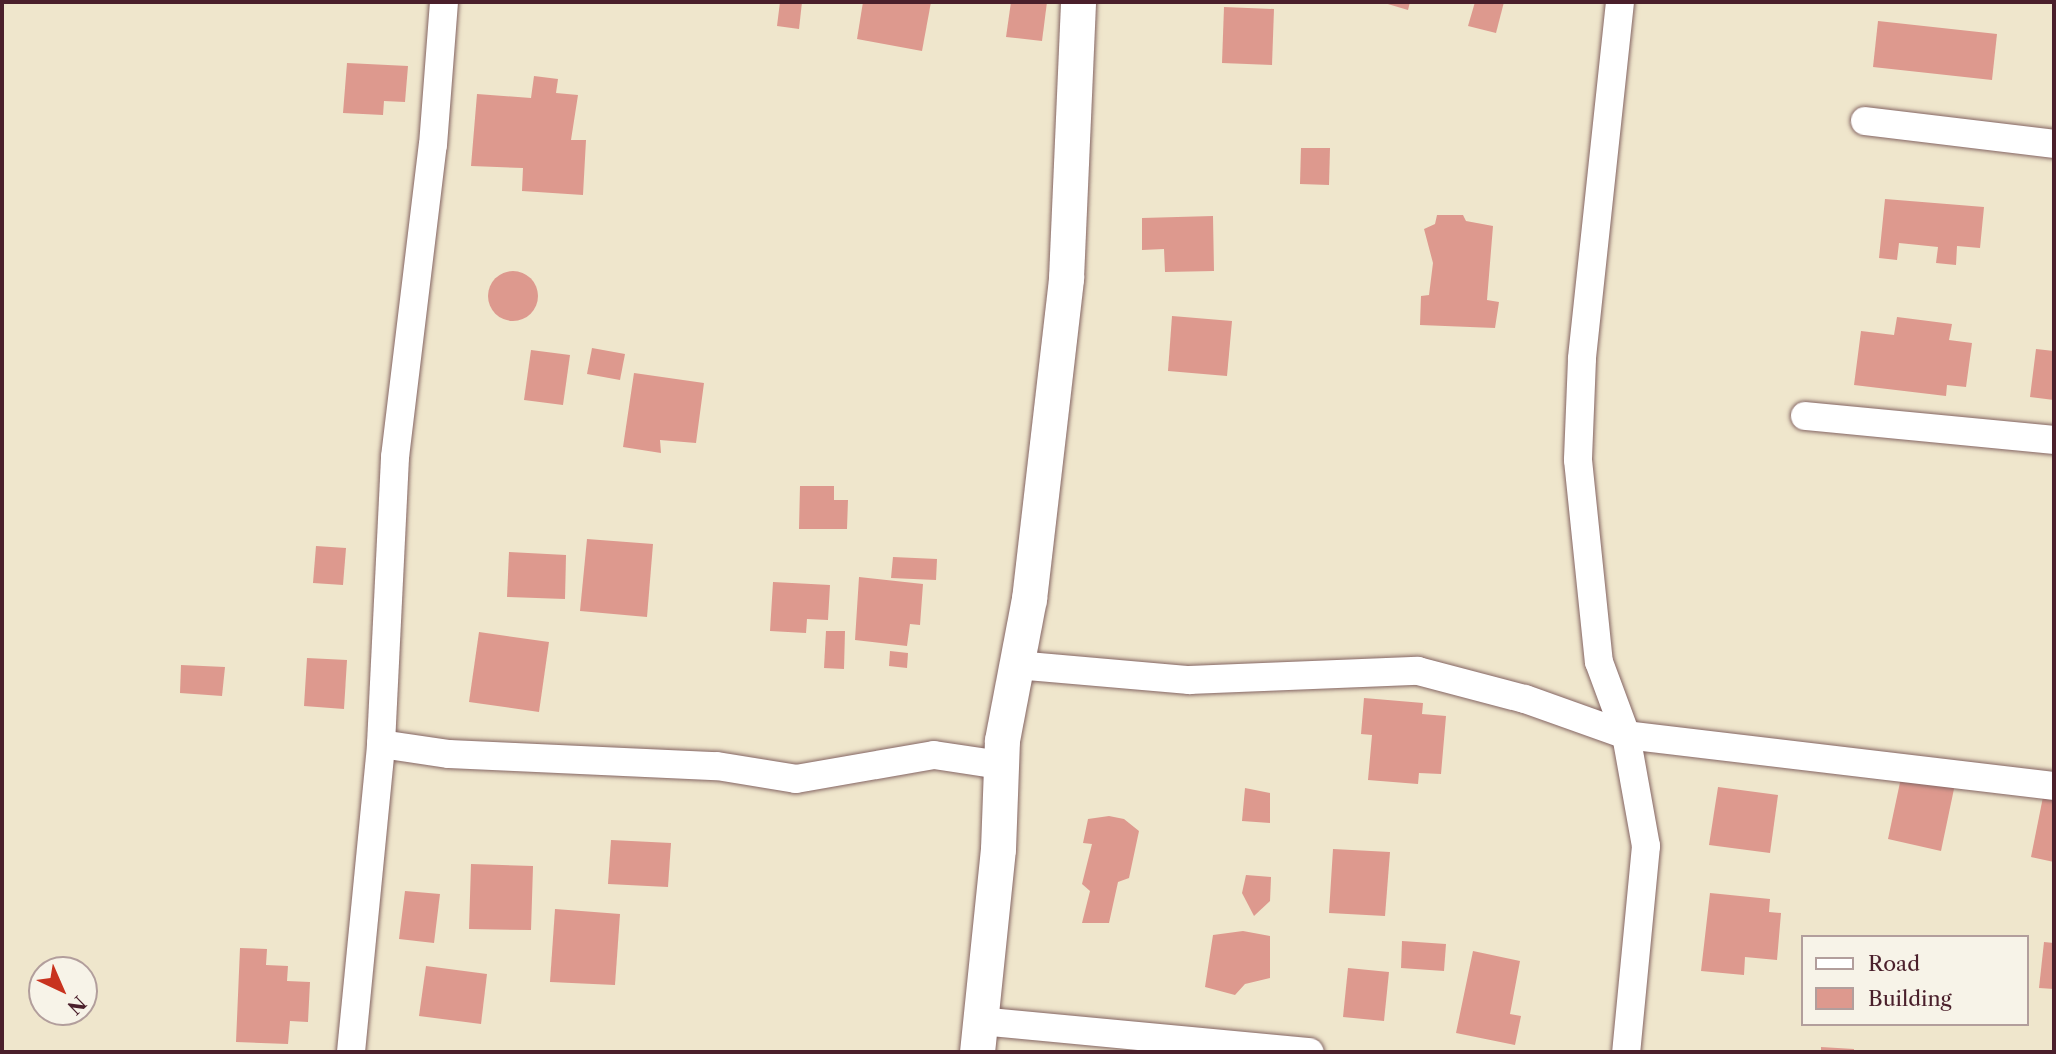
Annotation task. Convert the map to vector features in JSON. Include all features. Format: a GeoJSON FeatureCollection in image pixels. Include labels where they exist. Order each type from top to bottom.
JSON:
{"type":"FeatureCollection","features":[{"type":"Feature","properties":{"kind":"street"},"geometry":{"type":"LineString","coordinates":[[351,1052],[381,744],[395,457],[433,145],[444,2]]}},
{"type":"Feature","properties":{"kind":"street"},"geometry":{"type":"LineString","coordinates":[[1078,2],[1066,278],[1028,598],[1001,765],[998,849],[978,1037],[1310,1052]]}},
{"type":"Feature","properties":{"kind":"street"},"geometry":{"type":"LineString","coordinates":[[1620,2],[1583,359],[1578,460],[1600,662],[1626,735],[1646,846],[1626,1052]]}},
{"type":"Feature","properties":{"kind":"street"},"geometry":{"type":"LineString","coordinates":[[1865,121],[2054,144]]}},
{"type":"Feature","properties":{"kind":"street"},"geometry":{"type":"LineString","coordinates":[[1805,416],[2054,440]]}},
{"type":"Feature","properties":{"kind":"street"},"geometry":{"type":"LineString","coordinates":[[1016,664],[1189,680],[1418,671],[1525,698],[1626,735],[2054,786]]}},
{"type":"Feature","properties":{"kind":"street"},"geometry":{"type":"LineString","coordinates":[[381,744],[449,754],[717,766],[796,779],[934,755],[1001,765]]}},
{"type":"Feature","properties":{"kind":"building"},"geometry":{"type":"Polygon","coordinates":[[[780,2],[802,2],[799,29],[777,26],[780,2]]]}},
{"type":"Feature","properties":{"kind":"building"},"geometry":{"type":"Polygon","coordinates":[[[863,2],[931,2],[922,51],[857,39],[863,2]]]}},
{"type":"Feature","properties":{"kind":"building"},"geometry":{"type":"Polygon","coordinates":[[[1011,2],[1047,2],[1042,41],[1006,37],[1011,2]]]}},
{"type":"Feature","properties":{"kind":"building"},"geometry":{"type":"Polygon","coordinates":[[[1381,2],[1410,2],[1408,10],[1381,2]]]}},
{"type":"Feature","properties":{"kind":"building"},"geometry":{"type":"Polygon","coordinates":[[[1475,2],[1504,2],[1496,33],[1468,26],[1475,2]]]}},
{"type":"Feature","properties":{"kind":"building"},"geometry":{"type":"Polygon","coordinates":[[[1224,7],[1274,9],[1272,65],[1222,63],[1224,7]]]}},
{"type":"Feature","properties":{"kind":"building"},"geometry":{"type":"Polygon","coordinates":[[[1878,21],[1997,34],[1992,80],[1873,67],[1878,21]]]}},
{"type":"Feature","properties":{"kind":"building"},"geometry":{"type":"Polygon","coordinates":[[[347,63],[408,66],[405,102],[384,101],[383,115],[343,113],[347,63]]]}},
{"type":"Feature","properties":{"kind":"building"},"geometry":{"type":"Polygon","coordinates":[[[534,76],[558,79],[556,93],[578,95],[571,140],[586,140],[583,195],[522,191],[523,168],[471,166],[477,94],[531,98],[534,76]]]}},
{"type":"Feature","properties":{"kind":"building"},"geometry":{"type":"Polygon","coordinates":[[[1301,148],[1330,148],[1329,185],[1300,184],[1301,148]]]}},
{"type":"Feature","properties":{"kind":"building"},"geometry":{"type":"Polygon","coordinates":[[[1885,199],[1984,207],[1980,248],[1957,246],[1956,265],[1936,263],[1938,247],[1899,243],[1897,260],[1879,258],[1885,199]]]}},
{"type":"Feature","properties":{"kind":"building"},"geometry":{"type":"Polygon","coordinates":[[[1437,215],[1463,215],[1466,221],[1493,226],[1487,300],[1499,302],[1495,328],[1420,325],[1421,296],[1429,295],[1433,263],[1424,229],[1435,224],[1437,215]]]}},
{"type":"Feature","properties":{"kind":"building"},"geometry":{"type":"Polygon","coordinates":[[[1213,216],[1214,271],[1165,272],[1164,249],[1142,250],[1142,218],[1213,216]]]}},
{"type":"Feature","properties":{"kind":"building"},"geometry":{"type":"Polygon","coordinates":[[[503,272],[523,272],[537,286],[537,306],[523,320],[503,320],[489,306],[489,286],[503,272]]]}},
{"type":"Feature","properties":{"kind":"building"},"geometry":{"type":"Polygon","coordinates":[[[1172,316],[1232,321],[1227,376],[1168,371],[1172,316]]]}},
{"type":"Feature","properties":{"kind":"building"},"geometry":{"type":"Polygon","coordinates":[[[1897,317],[1952,324],[1949,340],[1972,343],[1966,387],[1947,385],[1946,396],[1854,385],[1861,331],[1894,335],[1897,317]]]}},
{"type":"Feature","properties":{"kind":"building"},"geometry":{"type":"Polygon","coordinates":[[[592,348],[625,354],[620,380],[587,374],[592,348]]]}},
{"type":"Feature","properties":{"kind":"building"},"geometry":{"type":"Polygon","coordinates":[[[2036,349],[2054,351],[2054,400],[2030,397],[2036,349]]]}},
{"type":"Feature","properties":{"kind":"building"},"geometry":{"type":"Polygon","coordinates":[[[531,350],[570,355],[563,405],[524,400],[531,350]]]}},
{"type":"Feature","properties":{"kind":"building"},"geometry":{"type":"Polygon","coordinates":[[[634,373],[704,383],[696,443],[660,440],[661,453],[623,447],[634,373]]]}},
{"type":"Feature","properties":{"kind":"building"},"geometry":{"type":"Polygon","coordinates":[[[800,486],[834,486],[834,500],[848,500],[847,529],[799,529],[800,486]]]}},
{"type":"Feature","properties":{"kind":"building"},"geometry":{"type":"Polygon","coordinates":[[[587,539],[653,544],[647,617],[580,611],[587,539]]]}},
{"type":"Feature","properties":{"kind":"building"},"geometry":{"type":"Polygon","coordinates":[[[316,546],[346,548],[343,585],[313,583],[316,546]]]}},
{"type":"Feature","properties":{"kind":"building"},"geometry":{"type":"Polygon","coordinates":[[[509,552],[566,555],[565,599],[507,597],[509,552]]]}},
{"type":"Feature","properties":{"kind":"building"},"geometry":{"type":"Polygon","coordinates":[[[893,557],[937,559],[936,580],[891,578],[893,557]]]}},
{"type":"Feature","properties":{"kind":"building"},"geometry":{"type":"Polygon","coordinates":[[[859,577],[923,584],[920,625],[910,624],[907,646],[855,640],[859,577]]]}},
{"type":"Feature","properties":{"kind":"building"},"geometry":{"type":"Polygon","coordinates":[[[773,582],[830,585],[828,620],[807,619],[806,633],[770,631],[773,582]]]}},
{"type":"Feature","properties":{"kind":"building"},"geometry":{"type":"Polygon","coordinates":[[[826,631],[845,631],[844,669],[824,668],[826,631]]]}},
{"type":"Feature","properties":{"kind":"building"},"geometry":{"type":"Polygon","coordinates":[[[479,632],[549,642],[539,712],[469,702],[479,632]]]}},
{"type":"Feature","properties":{"kind":"building"},"geometry":{"type":"Polygon","coordinates":[[[890,651],[908,653],[907,668],[889,666],[890,651]]]}},
{"type":"Feature","properties":{"kind":"building"},"geometry":{"type":"Polygon","coordinates":[[[307,658],[347,660],[344,709],[304,706],[307,658]]]}},
{"type":"Feature","properties":{"kind":"building"},"geometry":{"type":"Polygon","coordinates":[[[181,665],[225,667],[222,696],[180,693],[181,665]]]}},
{"type":"Feature","properties":{"kind":"building"},"geometry":{"type":"Polygon","coordinates":[[[1364,698],[1423,703],[1422,714],[1446,716],[1441,774],[1419,773],[1418,784],[1368,780],[1372,735],[1361,734],[1364,698]]]}},
{"type":"Feature","properties":{"kind":"building"},"geometry":{"type":"Polygon","coordinates":[[[1902,773],[1955,784],[1941,851],[1888,839],[1902,773]]]}},
{"type":"Feature","properties":{"kind":"building"},"geometry":{"type":"Polygon","coordinates":[[[1718,787],[1778,795],[1770,853],[1709,845],[1718,787]]]}},
{"type":"Feature","properties":{"kind":"building"},"geometry":{"type":"Polygon","coordinates":[[[1245,788],[1270,793],[1270,823],[1242,821],[1245,788]]]}},
{"type":"Feature","properties":{"kind":"building"},"geometry":{"type":"Polygon","coordinates":[[[2043,797],[2054,799],[2054,862],[2031,857],[2043,797]]]}},
{"type":"Feature","properties":{"kind":"building"},"geometry":{"type":"Polygon","coordinates":[[[1109,816],[1124,819],[1139,831],[1129,878],[1118,882],[1109,923],[1082,923],[1090,891],[1082,884],[1092,844],[1083,843],[1088,819],[1109,816]]]}},
{"type":"Feature","properties":{"kind":"building"},"geometry":{"type":"Polygon","coordinates":[[[611,840],[671,843],[668,887],[608,884],[611,840]]]}},
{"type":"Feature","properties":{"kind":"building"},"geometry":{"type":"Polygon","coordinates":[[[1333,849],[1390,852],[1385,916],[1329,913],[1333,849]]]}},
{"type":"Feature","properties":{"kind":"building"},"geometry":{"type":"Polygon","coordinates":[[[471,864],[533,866],[531,930],[469,929],[471,864]]]}},
{"type":"Feature","properties":{"kind":"building"},"geometry":{"type":"Polygon","coordinates":[[[1246,875],[1271,877],[1270,901],[1254,916],[1242,893],[1246,875]]]}},
{"type":"Feature","properties":{"kind":"building"},"geometry":{"type":"Polygon","coordinates":[[[405,891],[440,894],[434,943],[399,939],[405,891]]]}},
{"type":"Feature","properties":{"kind":"building"},"geometry":{"type":"Polygon","coordinates":[[[1710,893],[1770,899],[1769,912],[1781,913],[1777,960],[1745,957],[1744,975],[1701,971],[1710,893]]]}},
{"type":"Feature","properties":{"kind":"building"},"geometry":{"type":"Polygon","coordinates":[[[555,909],[620,914],[615,985],[550,982],[555,909]]]}},
{"type":"Feature","properties":{"kind":"building"},"geometry":{"type":"Polygon","coordinates":[[[1243,931],[1270,936],[1270,978],[1245,984],[1235,995],[1205,987],[1213,935],[1243,931]]]}},
{"type":"Feature","properties":{"kind":"building"},"geometry":{"type":"Polygon","coordinates":[[[1402,941],[1446,944],[1444,971],[1401,968],[1402,941]]]}},
{"type":"Feature","properties":{"kind":"building"},"geometry":{"type":"Polygon","coordinates":[[[2044,942],[2054,943],[2054,989],[2039,988],[2044,942]]]}},
{"type":"Feature","properties":{"kind":"building"},"geometry":{"type":"Polygon","coordinates":[[[240,948],[267,949],[266,965],[288,966],[287,981],[310,982],[308,1022],[290,1021],[288,1044],[236,1042],[240,948]]]}},
{"type":"Feature","properties":{"kind":"building"},"geometry":{"type":"Polygon","coordinates":[[[1473,951],[1520,961],[1510,1014],[1521,1016],[1515,1045],[1456,1033],[1473,951]]]}},
{"type":"Feature","properties":{"kind":"building"},"geometry":{"type":"Polygon","coordinates":[[[426,966],[487,974],[481,1024],[419,1016],[426,966]]]}},
{"type":"Feature","properties":{"kind":"building"},"geometry":{"type":"Polygon","coordinates":[[[1348,968],[1389,972],[1384,1021],[1343,1017],[1348,968]]]}},
{"type":"Feature","properties":{"kind":"building"},"geometry":{"type":"Polygon","coordinates":[[[1821,1047],[1854,1049],[1854,1052],[1821,1052],[1821,1047]]]}}]}
